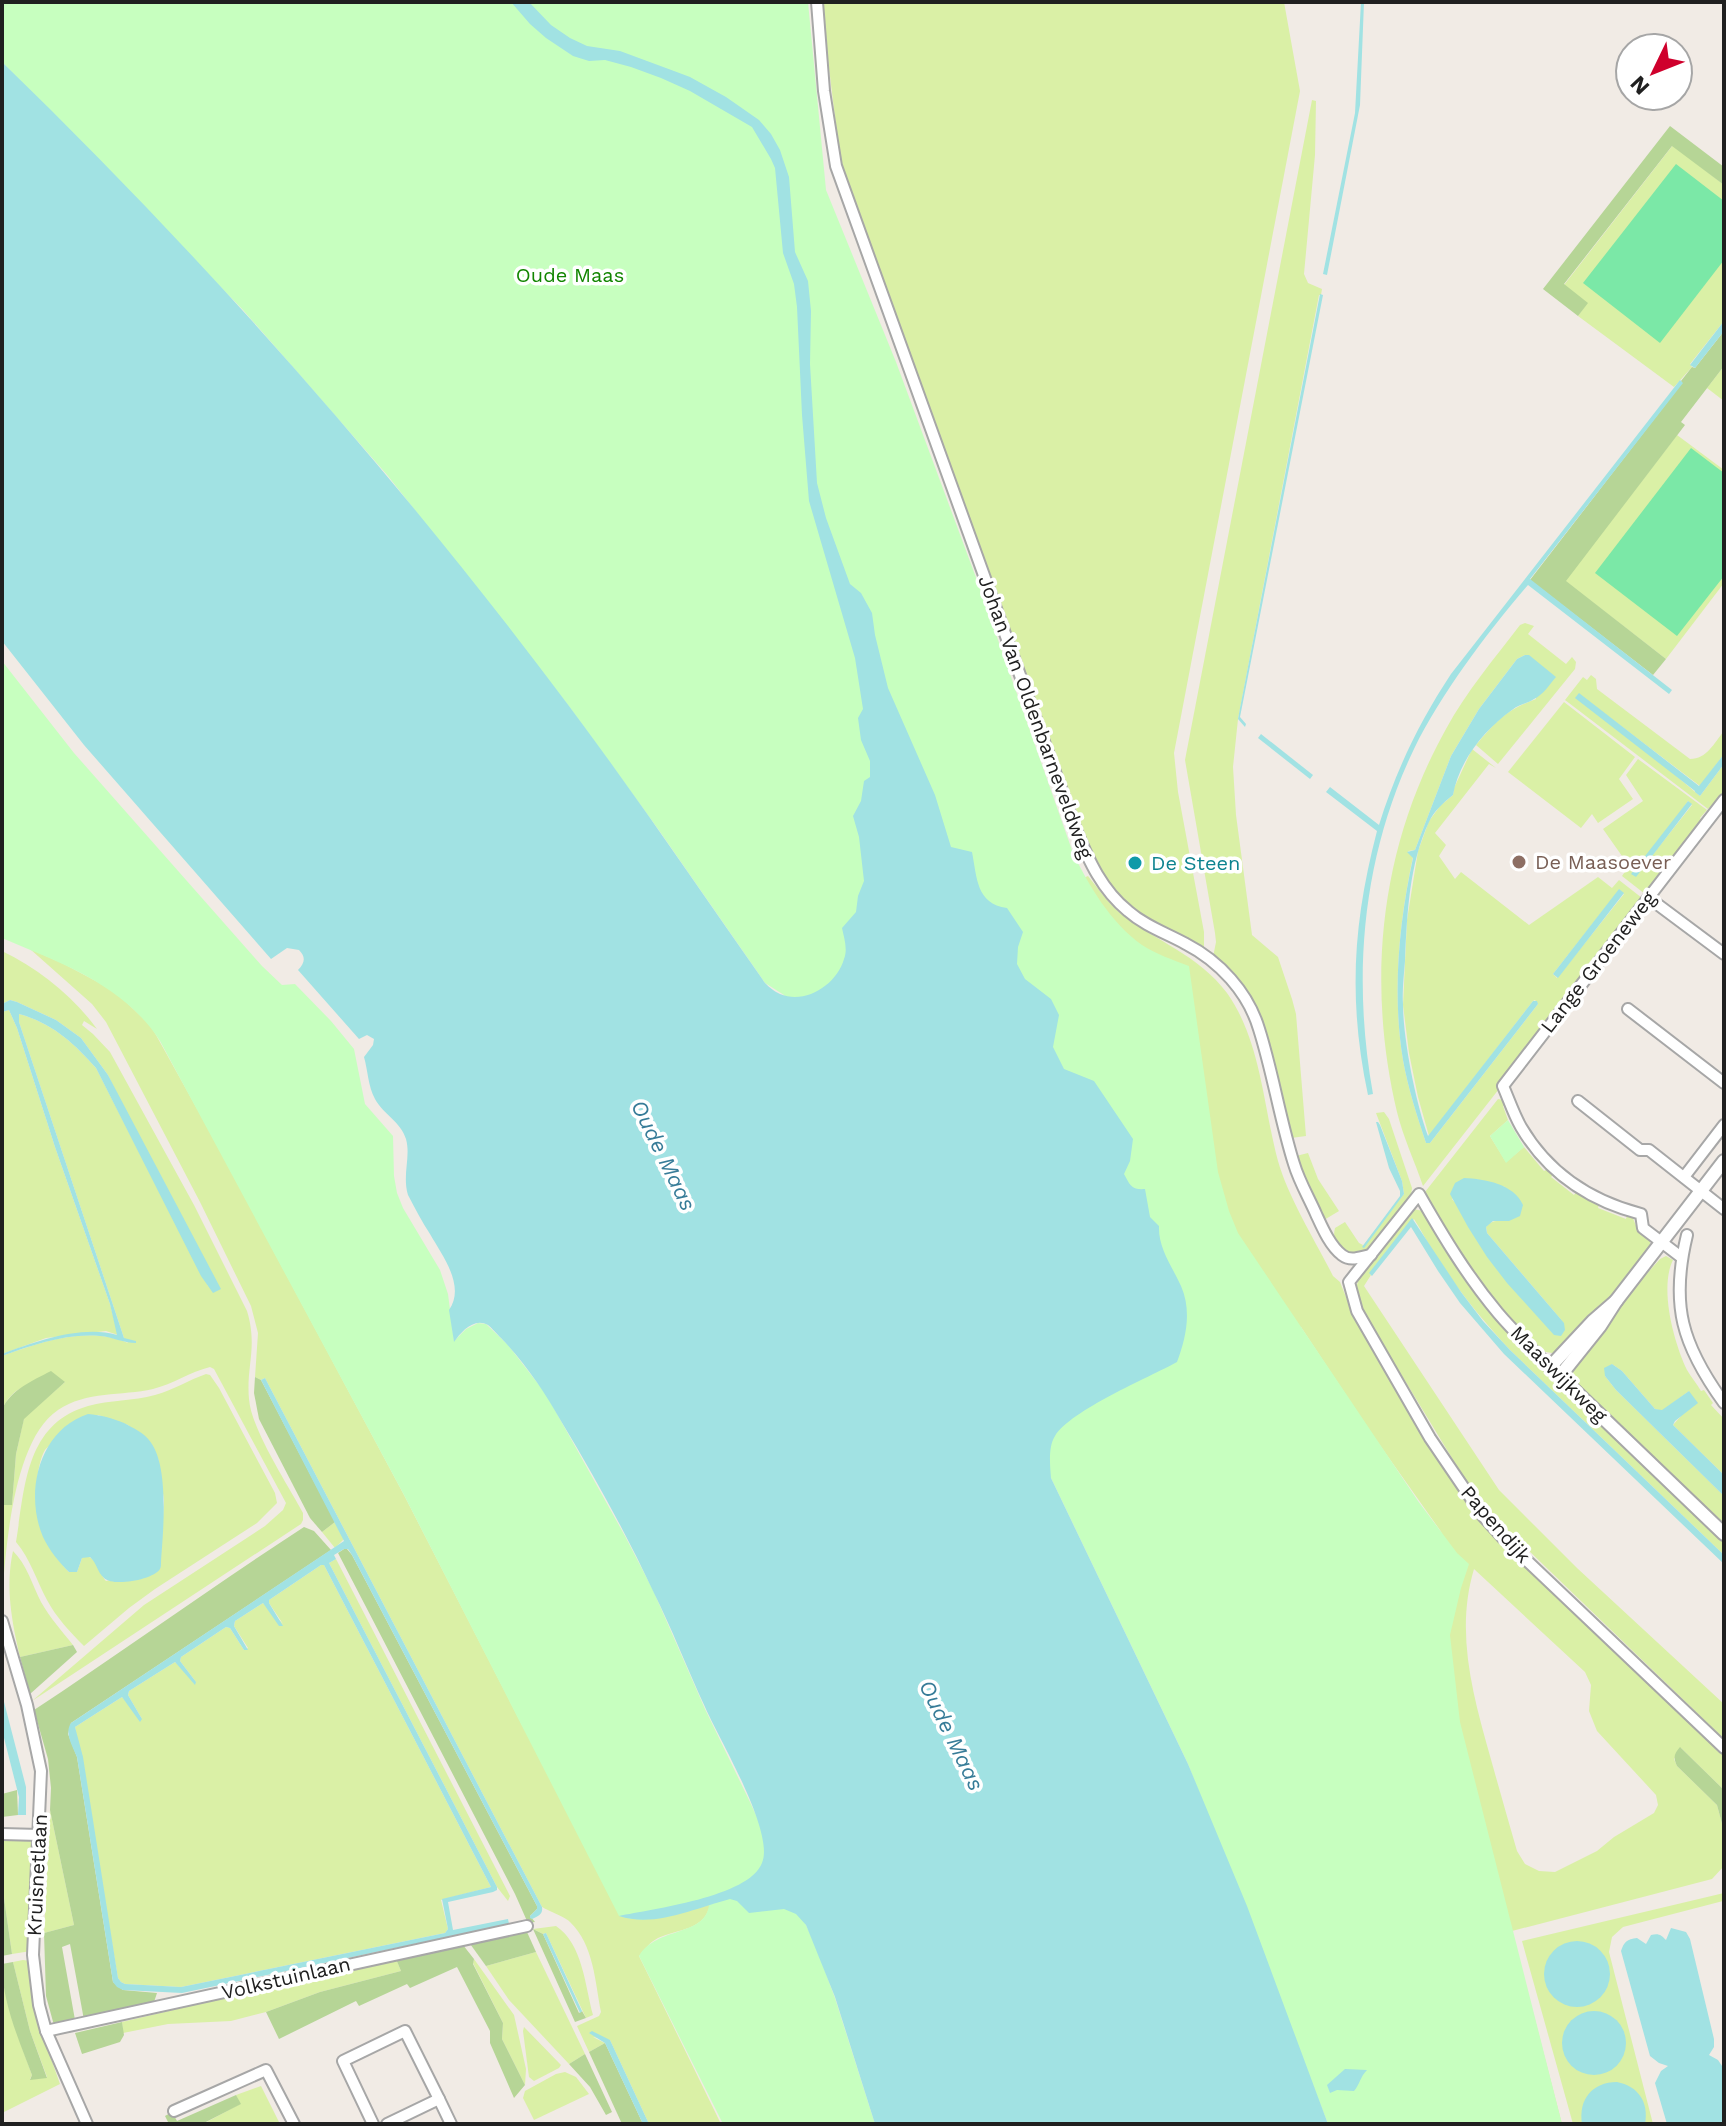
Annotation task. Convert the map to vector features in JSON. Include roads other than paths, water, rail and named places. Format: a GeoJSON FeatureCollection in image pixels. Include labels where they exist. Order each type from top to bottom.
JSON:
{"type":"FeatureCollection","features":[{"type":"Feature","properties":{"kind":"street","name":"Johan Van Oldenbarneveldweg"},"geometry":{"type":"LineString","coordinates":[[817,2],[824,91],[836,166],[1092,868],[1109,893],[1128,912],[1207,957],[1235,983],[1259,1027],[1294,1168],[1321,1224],[1342,1255],[1353,1259],[1371,1255]]}},
{"type":"Feature","properties":{"kind":"street","name":"Lange Groeneweg"},"geometry":{"type":"LineString","coordinates":[[1661,1243],[1643,1228],[1641,1214],[1597,1199],[1564,1178],[1539,1153],[1520,1125],[1503,1086],[1724,800]]}},
{"type":"Feature","properties":{"kind":"street"},"geometry":{"type":"LineString","coordinates":[[1657,904],[1724,954]]}},
{"type":"Feature","properties":{"kind":"street"},"geometry":{"type":"LineString","coordinates":[[1628,1009],[1724,1083]]}},
{"type":"Feature","properties":{"kind":"street"},"geometry":{"type":"LineString","coordinates":[[1578,1101],[1640,1150],[1649,1150],[1701,1191],[1722,1203]]}},
{"type":"Feature","properties":{"kind":"street"},"geometry":{"type":"LineString","coordinates":[[1684,1177],[1724,1125]]}},
{"type":"Feature","properties":{"kind":"street"},"geometry":{"type":"LineString","coordinates":[[1555,1372],[1600,1326],[1724,1161]]}},
{"type":"Feature","properties":{"kind":"street","name":"Maaswijkweg"},"geometry":{"type":"LineString","coordinates":[[1371,1255],[1419,1194],[1447,1244],[1500,1316],[1724,1534]]}},
{"type":"Feature","properties":{"kind":"street"},"geometry":{"type":"LineString","coordinates":[[1687,1235],[1681,1257],[1678,1291],[1681,1317],[1691,1350],[1724,1403]]}},
{"type":"Feature","properties":{"kind":"street"},"geometry":{"type":"LineString","coordinates":[[1661,1243],[1681,1257]]}},
{"type":"Feature","properties":{"kind":"street","name":"Papendijk"},"geometry":{"type":"LineString","coordinates":[[1371,1255],[1349,1282],[1357,1311],[1430,1438],[1469,1496],[1503,1538],[1724,1748]]}},
{"type":"Feature","properties":{"kind":"street","name":"Kruisnetlaan"},"geometry":{"type":"LineString","coordinates":[[2,1621],[27,1705],[41,1771],[33,1955],[39,2005],[46,2031],[87,2124]]}},
{"type":"Feature","properties":{"kind":"street"},"geometry":{"type":"LineString","coordinates":[[2,1834],[39,1835]]}},
{"type":"Feature","properties":{"kind":"street","name":"Volkstuinlaan"},"geometry":{"type":"LineString","coordinates":[[46,2031],[527,1926]]}},
{"type":"Feature","properties":{"kind":"street"},"geometry":{"type":"LineString","coordinates":[[373,2124],[343,2061],[405,2031],[451,2124]]}},
{"type":"Feature","properties":{"kind":"street"},"geometry":{"type":"LineString","coordinates":[[174,2111],[266,2070],[294,2124]]}},
{"type":"Feature","properties":{"kind":"street"},"geometry":{"type":"LineString","coordinates":[[387,2124],[439,2099]]}},
{"type":"Feature","properties":{"kind":"water","name":"Oude Maas"},"geometry":{"type":"Polygon","coordinates":[[[511,2],[529,2],[551,25],[587,46],[620,51],[690,77],[759,120],[780,150],[789,177],[795,252],[808,281],[817,483],[826,518],[850,584],[861,593],[872,613],[888,688],[935,795],[951,847],[972,852],[977,880],[984,895],[989,901],[1007,908],[1023,932],[1017,964],[1025,979],[1051,999],[1059,1015],[1053,1047],[1064,1069],[1094,1081],[1133,1139],[1130,1161],[1124,1174],[1132,1186],[1145,1189],[1150,1217],[1159,1226],[1163,1249],[1184,1295],[1186,1324],[1177,1362],[1093,1405],[1064,1426],[1051,1445],[1051,1478],[1188,1764],[1247,1906],[1328,2124],[875,2124],[835,1997],[806,1925],[796,1914],[784,1909],[749,1913],[737,1901],[730,1899],[661,1918],[647,1920],[619,1916],[698,1900],[739,1885],[753,1875],[762,1863],[764,1849],[761,1830],[744,1785],[643,1569],[573,1442],[541,1388],[518,1357],[483,1323],[468,1327],[454,1342],[449,1310],[454,1301],[454,1281],[408,1195],[404,1133],[378,1104],[369,1084],[364,1057],[374,1039],[367,1035],[359,1039],[298,970],[304,960],[299,950],[287,948],[271,959],[84,745],[2,641],[2,62],[153,214],[369,454],[504,621],[594,740],[765,983],[780,994],[800,997],[819,990],[835,977],[845,955],[842,928],[856,912],[864,881],[859,837],[853,816],[861,801],[864,781],[870,777],[870,761],[861,740],[858,718],[863,709],[855,658],[809,501],[797,307],[794,284],[783,253],[775,168],[752,127],[661,78],[605,60],[589,61],[573,56],[546,38],[511,2]]]}},
{"type":"Feature","properties":{"kind":"water"},"geometry":{"type":"Polygon","coordinates":[[[1361,2],[1364,2],[1360,105],[1327,275],[1323,274],[1355,113],[1361,2]]]}},
{"type":"Feature","properties":{"kind":"water"},"geometry":{"type":"Polygon","coordinates":[[[1320,294],[1323,295],[1240,717],[1245,727],[1238,719],[1320,294]]]}},
{"type":"Feature","properties":{"kind":"water"},"geometry":{"type":"Polygon","coordinates":[[[1724,321],[1724,331],[1695,368],[1690,365],[1724,321]]]}},
{"type":"Feature","properties":{"kind":"water"},"geometry":{"type":"Polygon","coordinates":[[[1680,380],[1683,383],[1530,579],[1672,690],[1669,694],[1528,585],[1481,643],[1438,706],[1414,749],[1396,790],[1383,832],[1366,918],[1363,962],[1363,1006],[1373,1094],[1368,1095],[1358,1027],[1356,962],[1363,898],[1377,831],[1326,792],[1330,787],[1379,825],[1410,746],[1451,674],[1680,380]]]}},
{"type":"Feature","properties":{"kind":"water"},"geometry":{"type":"Polygon","coordinates":[[[1525,655],[1556,677],[1540,695],[1502,718],[1474,747],[1461,770],[1453,795],[1439,807],[1429,822],[1413,872],[1403,988],[1404,1018],[1411,1071],[1428,1136],[1533,1001],[1538,1004],[1430,1143],[1426,1143],[1405,1070],[1398,1010],[1401,933],[1413,858],[1407,852],[1415,850],[1451,756],[1479,709],[1517,659],[1525,655]]]}},
{"type":"Feature","properties":{"kind":"water"},"geometry":{"type":"Polygon","coordinates":[[[1579,693],[1699,786],[1724,754],[1724,764],[1700,796],[1575,698],[1579,693]]]}},
{"type":"Feature","properties":{"kind":"water"},"geometry":{"type":"Polygon","coordinates":[[[1261,734],[1313,775],[1310,779],[1258,738],[1261,734]]]}},
{"type":"Feature","properties":{"kind":"water"},"geometry":{"type":"Polygon","coordinates":[[[1688,801],[1692,804],[1636,877],[1631,874],[1688,801]]]}},
{"type":"Feature","properties":{"kind":"water"},"geometry":{"type":"Polygon","coordinates":[[[1619,889],[1624,893],[1558,978],[1553,974],[1619,889]]]}},
{"type":"Feature","properties":{"kind":"water"},"geometry":{"type":"Polygon","coordinates":[[[10,1000],[56,1020],[81,1038],[108,1075],[221,1289],[213,1293],[201,1276],[96,1068],[62,1035],[19,1014],[19,1022],[124,1338],[136,1343],[100,1336],[75,1336],[2,1356],[16,1349],[74,1333],[117,1335],[110,1304],[17,1028],[9,1010],[2,1012],[2,1004],[10,1000]]]}},
{"type":"Feature","properties":{"kind":"water"},"geometry":{"type":"Polygon","coordinates":[[[1376,1122],[1380,1125],[1402,1181],[1404,1194],[1364,1248],[1400,1196],[1376,1122]]]}},
{"type":"Feature","properties":{"kind":"water"},"geometry":{"type":"Polygon","coordinates":[[[1464,1178],[1498,1184],[1519,1198],[1523,1205],[1520,1216],[1509,1221],[1493,1221],[1486,1227],[1487,1233],[1564,1323],[1565,1330],[1561,1336],[1554,1335],[1507,1283],[1468,1227],[1450,1194],[1455,1183],[1464,1178]]]}},
{"type":"Feature","properties":{"kind":"water"},"geometry":{"type":"Polygon","coordinates":[[[1412,1218],[1483,1321],[1724,1555],[1724,1564],[1504,1354],[1460,1303],[1411,1227],[1372,1276],[1369,1273],[1412,1218]]]}},
{"type":"Feature","properties":{"kind":"water"},"geometry":{"type":"Polygon","coordinates":[[[1612,1364],[1655,1409],[1662,1410],[1689,1391],[1698,1403],[1673,1425],[1724,1475],[1724,1496],[1616,1390],[1605,1376],[1604,1368],[1612,1364]]]}},
{"type":"Feature","properties":{"kind":"water"},"geometry":{"type":"Polygon","coordinates":[[[265,1378],[542,1911],[537,1917],[530,1918],[537,1906],[352,1555],[344,1549],[334,1555],[336,1559],[329,1563],[497,1887],[493,1892],[448,1902],[453,1930],[508,1919],[509,1924],[182,1993],[123,1990],[113,1982],[77,1757],[71,1744],[69,1727],[344,1541],[261,1380],[265,1378]],[[324,1565],[269,1600],[283,1626],[279,1626],[263,1603],[235,1621],[234,1626],[248,1650],[244,1650],[230,1628],[226,1627],[181,1657],[180,1661],[196,1682],[195,1685],[175,1662],[129,1691],[128,1695],[142,1719],[140,1722],[122,1697],[75,1727],[83,1757],[118,1978],[125,1984],[181,1987],[445,1933],[448,1929],[442,1899],[491,1887],[324,1565]]]}},
{"type":"Feature","properties":{"kind":"water"},"geometry":{"type":"Polygon","coordinates":[[[88,1414],[111,1418],[134,1428],[147,1437],[156,1451],[164,1499],[161,1567],[156,1573],[142,1579],[109,1581],[90,1557],[82,1558],[77,1572],[69,1572],[48,1547],[37,1520],[36,1483],[47,1448],[71,1422],[88,1414]]]}},
{"type":"Feature","properties":{"kind":"water"},"geometry":{"type":"Polygon","coordinates":[[[2,1694],[26,1787],[26,1815],[18,1815],[19,1797],[2,1730],[2,1694]]]}},
{"type":"Feature","properties":{"kind":"water"},"geometry":{"type":"Polygon","coordinates":[[[1671,1928],[1686,1932],[1690,1939],[1714,2039],[1709,2055],[1718,2060],[1724,2069],[1724,2124],[1667,2124],[1655,2083],[1661,2071],[1668,2066],[1650,2056],[1621,1951],[1626,1942],[1634,1938],[1646,1944],[1651,1935],[1656,1934],[1666,1940],[1671,1928]]]}},
{"type":"Feature","properties":{"kind":"water"},"geometry":{"type":"Polygon","coordinates":[[[546,1933],[582,2011],[580,2013],[543,1934],[546,1933]]]}},
{"type":"Feature","properties":{"kind":"water"},"geometry":{"type":"Polygon","coordinates":[[[1577,1941],[1600,1951],[1610,1974],[1600,1997],[1577,2007],[1554,1997],[1544,1974],[1554,1951],[1577,1941]]]}},
{"type":"Feature","properties":{"kind":"water"},"geometry":{"type":"Polygon","coordinates":[[[1594,2011],[1606,2013],[1617,2020],[1624,2031],[1624,2055],[1617,2066],[1606,2073],[1594,2075],[1582,2073],[1571,2066],[1564,2055],[1562,2043],[1564,2031],[1571,2020],[1582,2013],[1594,2011]]]}},
{"type":"Feature","properties":{"kind":"water"},"geometry":{"type":"Polygon","coordinates":[[[592,2031],[610,2040],[649,2124],[643,2124],[605,2043],[589,2033],[592,2031]]]}},
{"type":"Feature","properties":{"kind":"water"},"geometry":{"type":"Polygon","coordinates":[[[1345,2069],[1367,2070],[1354,2091],[1337,2090],[1330,2093],[1327,2085],[1345,2069]]]}},
{"type":"Feature","properties":{"kind":"water"},"geometry":{"type":"Polygon","coordinates":[[[1617,2082],[1631,2087],[1640,2096],[1645,2109],[1645,2124],[1582,2124],[1582,2107],[1589,2094],[1600,2085],[1617,2082]]]}},
{"type":"Feature","properties":{"kind":"place","name":"De Maasoever"},"geometry":{"type":"Point","coordinates":[1519,862]}},
{"type":"Feature","properties":{"kind":"place","name":"De Steen"},"geometry":{"type":"Point","coordinates":[1135,863]}}]}
